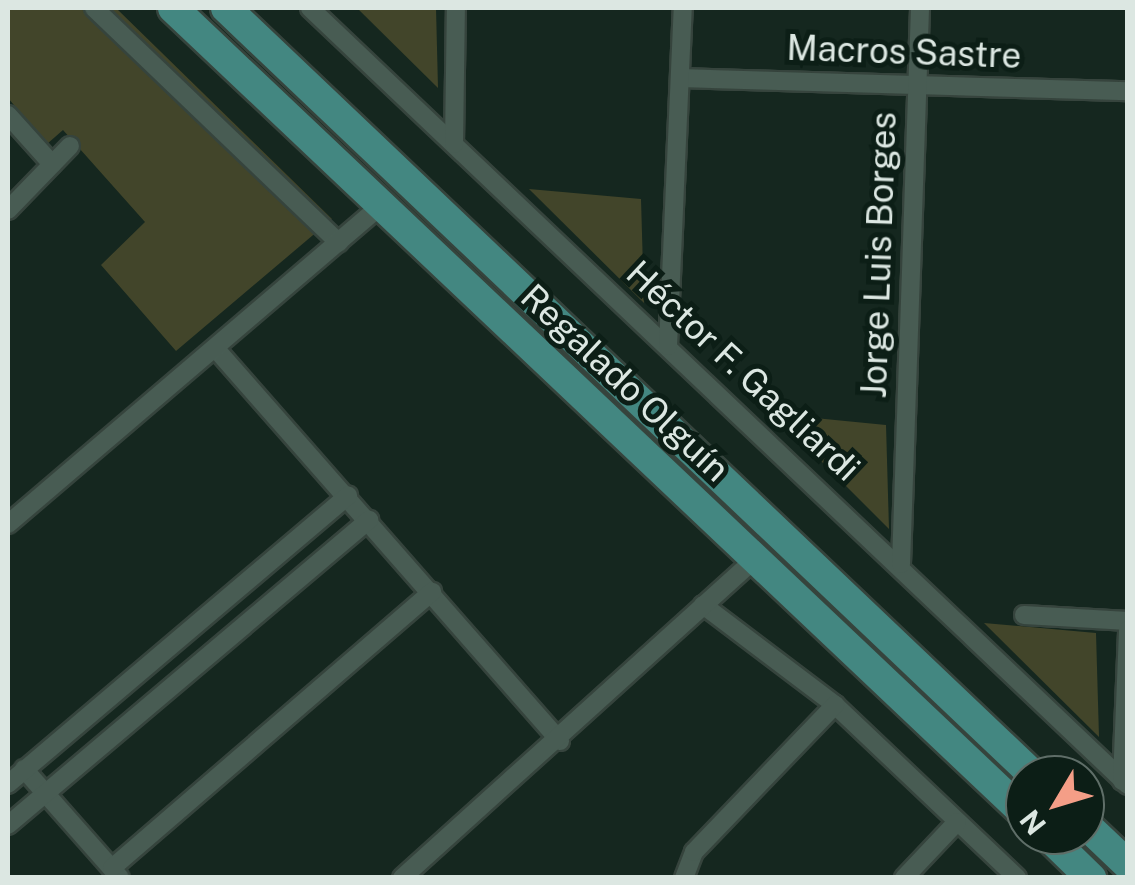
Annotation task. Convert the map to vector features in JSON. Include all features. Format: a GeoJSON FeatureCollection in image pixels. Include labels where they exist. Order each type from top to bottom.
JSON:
{"type":"FeatureCollection","features":[{"type":"Feature","properties":{"kind":"main road","name":"Regalado Olguín"},"geometry":{"type":"LineString","coordinates":[[173,8],[1005,795]]}},
{"type":"Feature","properties":{"kind":"main road","name":"Regalado Olguín"},"geometry":{"type":"LineString","coordinates":[[226,8],[1012,755]]}},
{"type":"Feature","properties":{"kind":"main road"},"geometry":{"type":"LineString","coordinates":[[1105,843],[1128,865]]}},
{"type":"Feature","properties":{"kind":"main road"},"geometry":{"type":"LineString","coordinates":[[1068,855],[1092,878]]}},
{"type":"Feature","properties":{"kind":"street"},"geometry":{"type":"LineString","coordinates":[[94,8],[339,243]]}},
{"type":"Feature","properties":{"kind":"street","name":"Héctor F. Gagliardi"},"geometry":{"type":"LineString","coordinates":[[310,8],[901,564],[1125,783]]}},
{"type":"Feature","properties":{"kind":"street"},"geometry":{"type":"LineString","coordinates":[[454,144],[456,8]]}},
{"type":"Feature","properties":{"kind":"street"},"geometry":{"type":"LineString","coordinates":[[668,346],[683,8]]}},
{"type":"Feature","properties":{"kind":"street","name":"Jorge Luis Borges"},"geometry":{"type":"LineString","coordinates":[[901,564],[920,8]]}},
{"type":"Feature","properties":{"kind":"street","name":"Macros Sastre"},"geometry":{"type":"LineString","coordinates":[[680,78],[1128,91]]}},
{"type":"Feature","properties":{"kind":"street"},"geometry":{"type":"LineString","coordinates":[[8,115],[52,164]]}},
{"type":"Feature","properties":{"kind":"street"},"geometry":{"type":"LineString","coordinates":[[8,210],[70,146]]}},
{"type":"Feature","properties":{"kind":"street"},"geometry":{"type":"LineString","coordinates":[[8,524],[382,205]]}},
{"type":"Feature","properties":{"kind":"street"},"geometry":{"type":"LineString","coordinates":[[215,348],[560,742]]}},
{"type":"Feature","properties":{"kind":"street"},"geometry":{"type":"LineString","coordinates":[[8,784],[348,496]]}},
{"type":"Feature","properties":{"kind":"street"},"geometry":{"type":"LineString","coordinates":[[8,825],[369,520]]}},
{"type":"Feature","properties":{"kind":"street"},"geometry":{"type":"LineString","coordinates":[[402,878],[560,742],[756,558]]}},
{"type":"Feature","properties":{"kind":"street"},"geometry":{"type":"LineString","coordinates":[[24,770],[116,873],[432,592]]}},
{"type":"Feature","properties":{"kind":"street"},"geometry":{"type":"LineString","coordinates":[[703,605],[835,705],[1016,878]]}},
{"type":"Feature","properties":{"kind":"street"},"geometry":{"type":"LineString","coordinates":[[1024,615],[1128,621]]}},
{"type":"Feature","properties":{"kind":"street"},"geometry":{"type":"LineString","coordinates":[[1125,783],[1128,630]]}},
{"type":"Feature","properties":{"kind":"street"},"geometry":{"type":"LineString","coordinates":[[684,878],[694,852],[835,705]]}},
{"type":"Feature","properties":{"kind":"street"},"geometry":{"type":"LineString","coordinates":[[904,878],[956,822]]}},
{"type":"Feature","properties":{"kind":"green space"},"geometry":{"type":"Polygon","coordinates":[[[8,8],[116,8],[332,219],[176,351],[101,265],[145,222],[63,130],[47,144],[8,98],[8,8]]]}},
{"type":"Feature","properties":{"kind":"green space"},"geometry":{"type":"Polygon","coordinates":[[[357,8],[436,8],[438,88],[357,8]]]}},
{"type":"Feature","properties":{"kind":"green space"},"geometry":{"type":"Polygon","coordinates":[[[529,189],[641,199],[644,303],[529,189]]]}},
{"type":"Feature","properties":{"kind":"green space"},"geometry":{"type":"Polygon","coordinates":[[[774,414],[886,425],[889,529],[774,414]]]}},
{"type":"Feature","properties":{"kind":"green space"},"geometry":{"type":"Polygon","coordinates":[[[984,623],[1096,633],[1099,737],[984,623]]]}}]}
